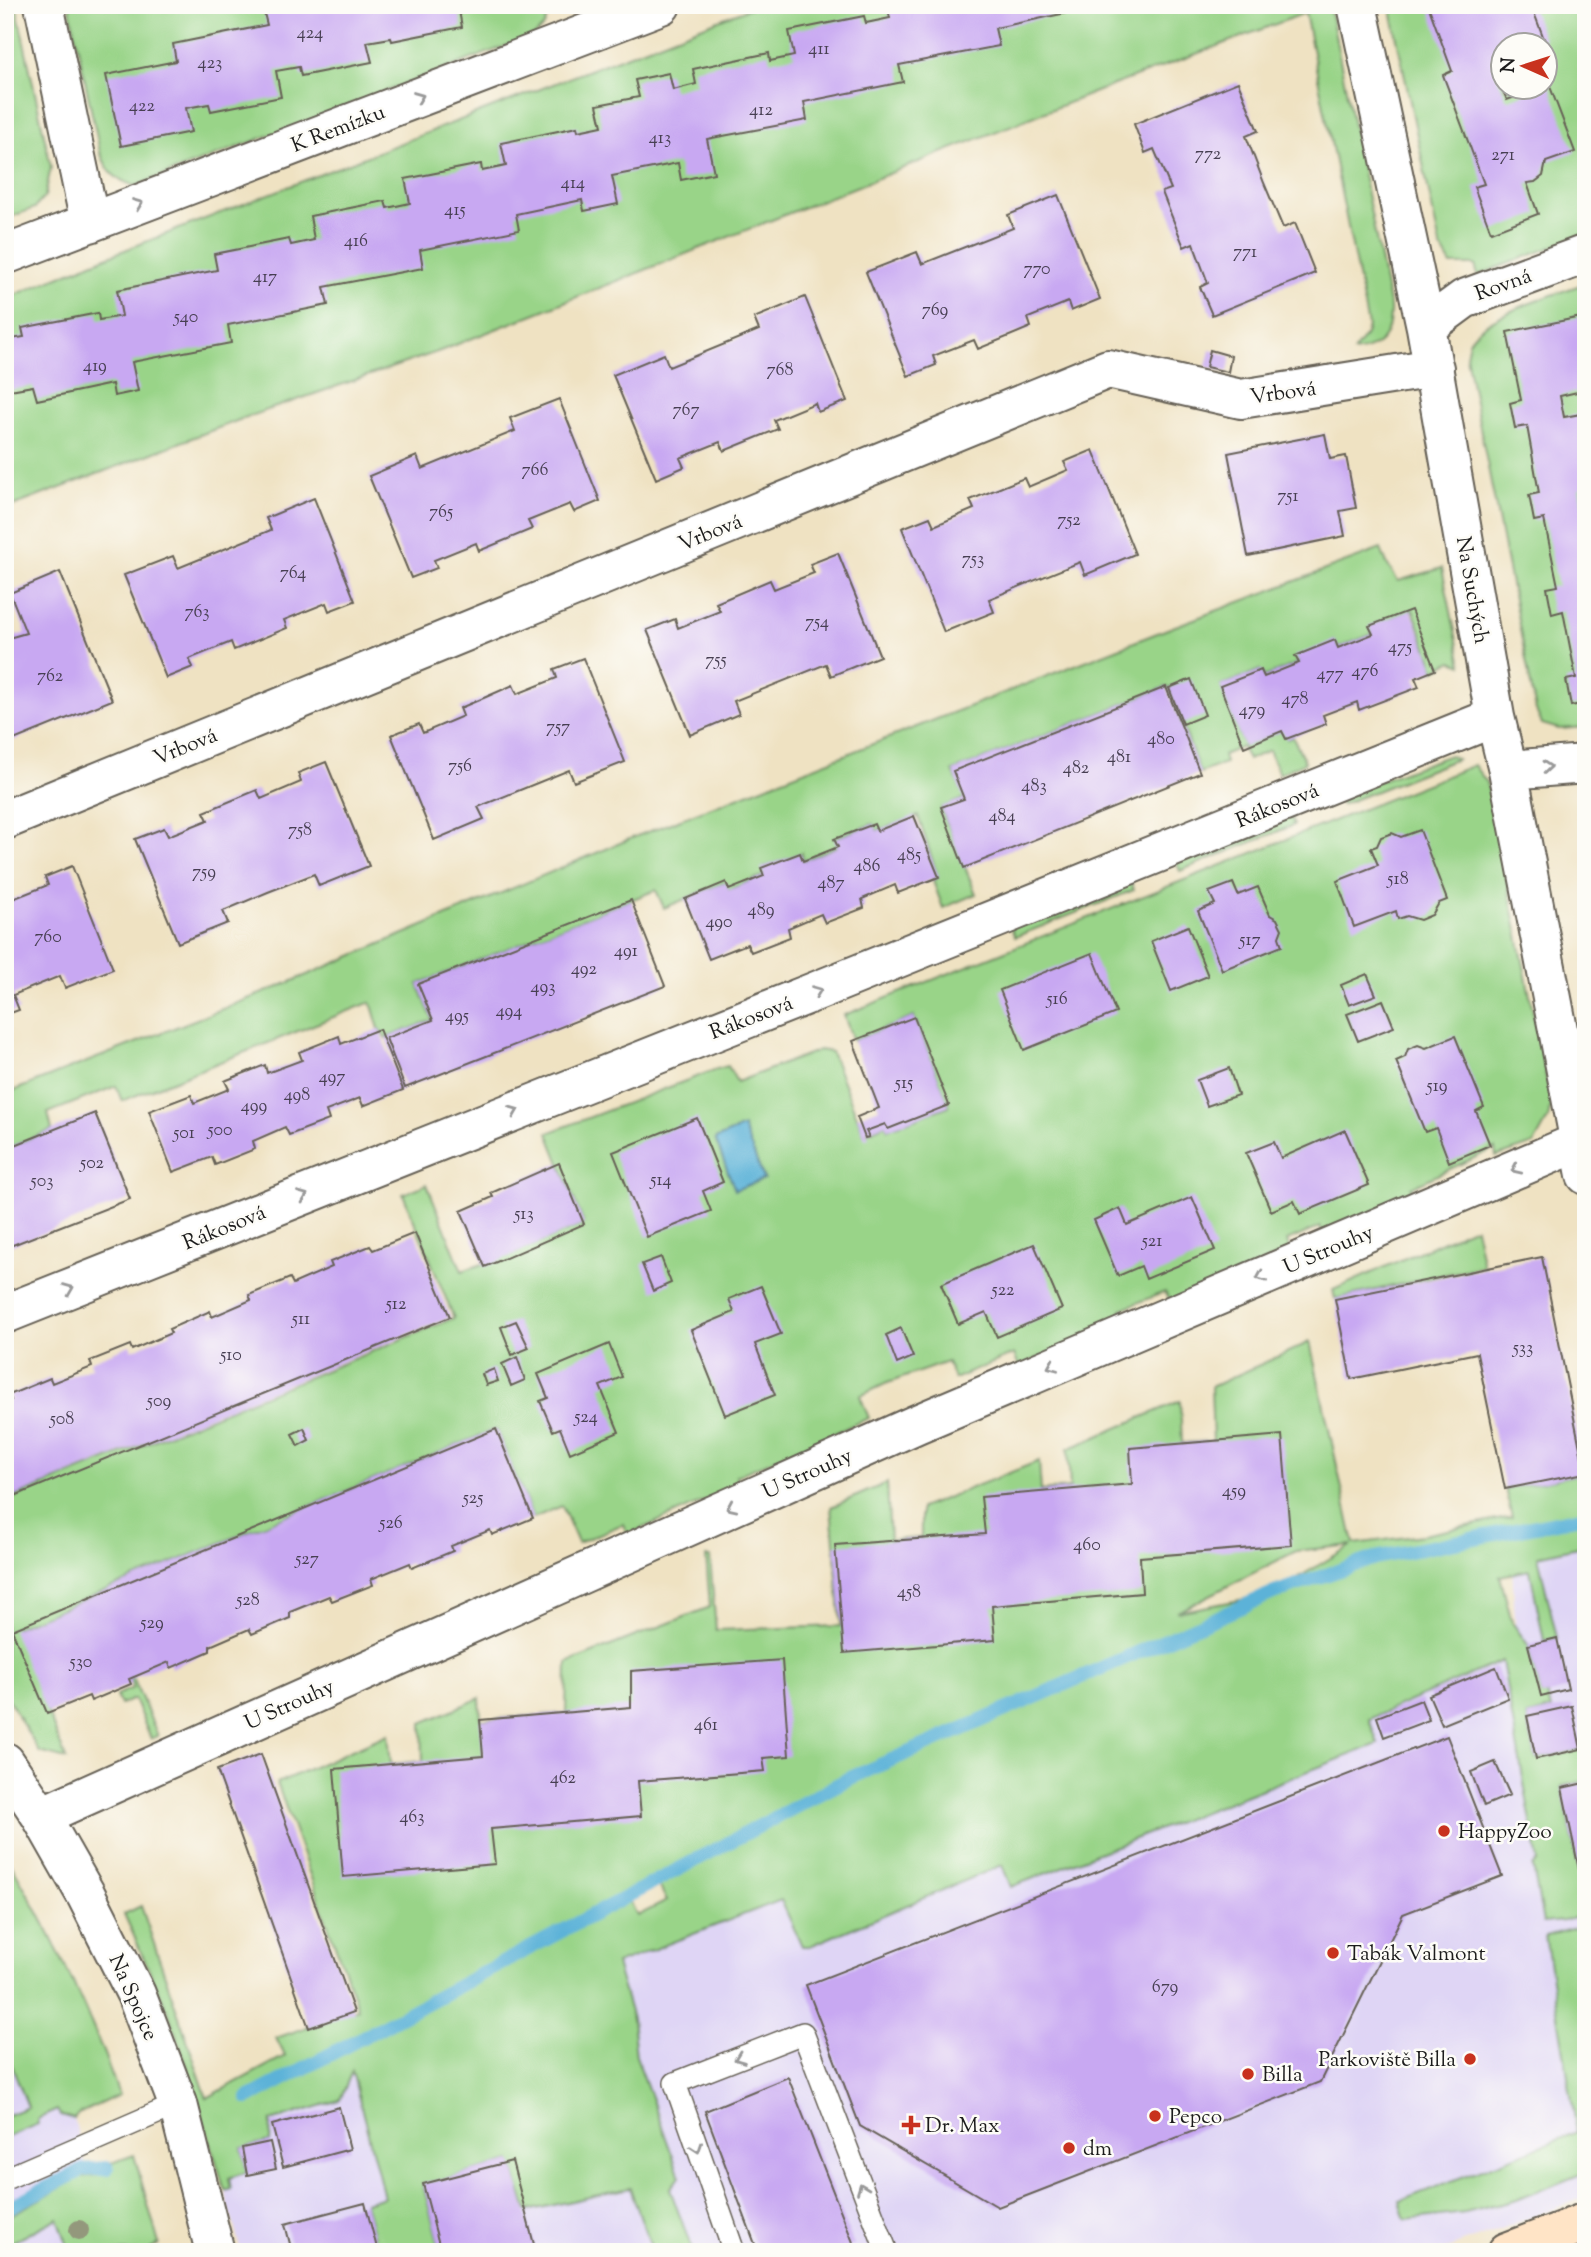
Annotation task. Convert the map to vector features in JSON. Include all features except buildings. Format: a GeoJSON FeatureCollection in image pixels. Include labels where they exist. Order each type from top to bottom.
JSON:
{"type":"FeatureCollection","features":[{"type":"Feature","properties":{"kind":"main road"},"geometry":{"type":"LineString","coordinates":[[1507,2252],[1586,2222]]}},
{"type":"Feature","properties":{"kind":"street"},"geometry":{"type":"LineString","coordinates":[[44,5],[90,222]]}},
{"type":"Feature","properties":{"kind":"street","name":"K Remízku"},"geometry":{"type":"LineString","coordinates":[[5,255],[583,20],[661,5]]}},
{"type":"Feature","properties":{"kind":"street","name":"Na Suchých"},"geometry":{"type":"LineString","coordinates":[[1357,5],[1426,327],[1495,717],[1508,770],[1582,1158]]}},
{"type":"Feature","properties":{"kind":"street","name":"Rovná"},"geometry":{"type":"LineString","coordinates":[[1426,327],[1464,299],[1586,254]]}},
{"type":"Feature","properties":{"kind":"street","name":"Vrbová"},"geometry":{"type":"LineString","coordinates":[[5,820],[1108,369],[1241,399],[1434,368]]}},
{"type":"Feature","properties":{"kind":"street","name":"Rákosová"},"geometry":{"type":"LineString","coordinates":[[5,1314],[827,987],[1495,717]]}},
{"type":"Feature","properties":{"kind":"street"},"geometry":{"type":"LineString","coordinates":[[1508,770],[1586,764]]}},
{"type":"Feature","properties":{"kind":"street","name":"U Strouhy"},"geometry":{"type":"LineString","coordinates":[[41,1816],[917,1424],[1582,1158]]}},
{"type":"Feature","properties":{"kind":"street","name":"Na Spojce"},"geometry":{"type":"LineString","coordinates":[[5,1762],[41,1816],[86,1895],[136,1994],[178,2104],[215,2252]]}},
{"type":"Feature","properties":{"kind":"lane"},"geometry":{"type":"LineString","coordinates":[[734,2252],[675,2083],[803,2033],[885,2247],[884,2252]]}},
{"type":"Feature","properties":{"kind":"lane"},"geometry":{"type":"LineString","coordinates":[[5,2179],[178,2104]]}},
{"type":"Feature","properties":{"kind":"shaded area"},"geometry":{"type":"Polygon","coordinates":[[[1586,1531],[1586,2197],[1439,2252],[241,2252],[210,2137],[605,1931],[616,1964],[781,1900],[795,1933],[835,1927],[1517,1656],[1511,1546],[1586,1531]]]}},
{"type":"Feature","properties":{"kind":"shaded area"},"geometry":{"type":"Polygon","coordinates":[[[5,1951],[72,2110],[94,2199],[113,2252],[5,2252],[5,1951]]]}},
{"type":"Feature","properties":{"kind":"green space"},"geometry":{"type":"Polygon","coordinates":[[[5,5],[16,5],[51,167],[45,196],[35,208],[5,219],[5,5]]]}},
{"type":"Feature","properties":{"kind":"green space"},"geometry":{"type":"Polygon","coordinates":[[[69,5],[552,5],[544,26],[535,35],[135,186],[113,174],[100,152],[69,5]]]}},
{"type":"Feature","properties":{"kind":"green space"},"geometry":{"type":"Polygon","coordinates":[[[757,5],[1329,5],[1390,308],[1386,333],[1371,348],[1353,352],[1366,335],[1368,326],[1305,13],[1111,86],[440,351],[247,417],[5,509],[5,299],[757,5]]]}},
{"type":"Feature","properties":{"kind":"green space"},"geometry":{"type":"Polygon","coordinates":[[[1390,5],[1586,5],[1586,234],[1478,275],[1475,265],[1451,265],[1440,246],[1390,5]]]}},
{"type":"Feature","properties":{"kind":"green space"},"geometry":{"type":"Polygon","coordinates":[[[1586,283],[1586,727],[1559,729],[1542,724],[1536,711],[1466,356],[1470,340],[1489,322],[1522,306],[1586,283]]]}},
{"type":"Feature","properties":{"kind":"green space"},"geometry":{"type":"Polygon","coordinates":[[[1381,549],[1398,581],[1442,568],[1462,665],[1452,661],[1435,670],[1413,610],[1371,626],[1373,634],[1338,648],[1334,641],[1301,662],[1264,677],[1260,670],[1221,686],[1244,746],[1285,729],[1287,739],[1293,737],[1305,762],[1279,774],[1269,750],[1248,760],[1242,747],[1223,755],[1225,763],[1200,773],[1169,688],[1166,687],[953,771],[965,798],[941,808],[976,894],[943,908],[933,881],[938,877],[918,816],[877,831],[873,824],[836,838],[840,845],[803,861],[802,853],[765,867],[767,874],[729,890],[724,883],[664,908],[656,890],[418,984],[433,1020],[386,1038],[379,1029],[371,1002],[122,1101],[116,1086],[48,1113],[52,1130],[5,1149],[5,1094],[276,988],[632,838],[1170,628],[1381,549]]]}},
{"type":"Feature","properties":{"kind":"green space"},"geometry":{"type":"Polygon","coordinates":[[[1450,755],[1457,759],[1341,805],[1337,796],[1450,755]]]}},
{"type":"Feature","properties":{"kind":"green space"},"geometry":{"type":"Polygon","coordinates":[[[1474,765],[1486,782],[1490,795],[1551,1102],[1548,1119],[1534,1144],[1496,1157],[1495,1149],[1491,1150],[1411,1187],[1415,1197],[1324,1237],[1320,1227],[1287,1241],[1290,1251],[1171,1302],[1165,1292],[1121,1309],[1127,1322],[1019,1366],[1014,1354],[954,1379],[947,1362],[885,1384],[860,1396],[869,1418],[736,1476],[739,1486],[627,1535],[623,1524],[578,1543],[562,1506],[533,1518],[496,1429],[15,1628],[66,1759],[39,1752],[5,1693],[5,1501],[454,1318],[403,1194],[427,1184],[462,1271],[518,1252],[584,1224],[548,1133],[717,1069],[728,1066],[737,1082],[819,1050],[831,1052],[864,1134],[885,1124],[888,1129],[949,1106],[914,1017],[853,1041],[844,1015],[1474,765]]]}},
{"type":"Feature","properties":{"kind":"green space"},"geometry":{"type":"Polygon","coordinates":[[[1290,815],[1294,825],[1180,871],[1176,861],[1290,815]]]}},
{"type":"Feature","properties":{"kind":"green space"},"geometry":{"type":"Polygon","coordinates":[[[1129,879],[1134,890],[1015,937],[1010,926],[1129,879]]]}},
{"type":"Feature","properties":{"kind":"green space"},"geometry":{"type":"Polygon","coordinates":[[[1475,1227],[1483,1266],[1335,1299],[1333,1290],[1475,1227]]]}},
{"type":"Feature","properties":{"kind":"green space"},"geometry":{"type":"Polygon","coordinates":[[[1310,1342],[1354,1544],[1423,1535],[1512,1517],[1505,1489],[1585,1473],[1586,1545],[1538,1556],[1557,1638],[1544,1641],[1530,1570],[1500,1576],[1512,1622],[1528,1645],[1541,1695],[1547,1694],[1551,1710],[1527,1716],[1536,1759],[1581,1749],[1585,1781],[1562,1786],[1583,1889],[1586,1889],[1586,1914],[1564,1921],[1543,1923],[1533,1867],[1538,1861],[1502,1661],[1369,1719],[1378,1744],[1011,1887],[1002,1865],[810,1946],[802,1946],[781,1900],[616,1964],[632,2019],[636,2056],[680,2176],[670,2189],[693,2252],[653,2252],[630,2188],[527,2211],[511,2161],[423,2185],[441,2252],[378,2252],[365,2203],[384,2197],[352,2071],[340,2100],[271,2121],[270,2142],[242,2148],[247,2172],[229,2178],[231,2189],[225,2191],[167,2009],[124,1914],[141,1906],[207,2098],[285,2056],[276,2038],[358,2009],[277,1783],[388,1734],[391,1764],[423,1761],[422,1723],[480,1698],[481,1720],[566,1713],[567,1663],[710,1607],[706,1557],[710,1557],[716,1630],[841,1626],[831,1507],[887,1483],[890,1540],[921,1538],[921,1508],[1039,1461],[1041,1491],[1070,1488],[1068,1449],[1180,1401],[1182,1443],[1213,1441],[1211,1387],[1310,1342]],[[1352,1545],[1296,1551],[1177,1612],[1271,1594],[1352,1545]],[[656,1880],[628,1896],[637,1916],[667,1901],[656,1880]]]}},
{"type":"Feature","properties":{"kind":"green space"},"geometry":{"type":"Polygon","coordinates":[[[133,1678],[158,1736],[151,1739],[134,1699],[120,1705],[116,1695],[133,1688],[129,1679],[133,1678]]]}},
{"type":"Feature","properties":{"kind":"green space"},"geometry":{"type":"Polygon","coordinates":[[[5,1853],[68,1971],[119,2095],[78,2114],[74,2119],[60,2115],[57,2110],[37,2119],[38,2124],[5,2138],[5,2116],[28,2107],[5,2048],[5,1853]]]}},
{"type":"Feature","properties":{"kind":"green space"},"geometry":{"type":"Polygon","coordinates":[[[1586,1925],[1586,2172],[1516,2200],[1465,2213],[1406,2220],[1400,2201],[1577,2132],[1545,1936],[1586,1925]]]}},
{"type":"Feature","properties":{"kind":"green space"},"geometry":{"type":"Polygon","coordinates":[[[134,2155],[159,2244],[146,2252],[70,2252],[58,2218],[5,2246],[5,2218],[80,2177],[98,2175],[108,2164],[134,2155]]]}},
{"type":"Feature","properties":{"kind":"water"},"geometry":{"type":"Polygon","coordinates":[[[743,1127],[764,1179],[735,1190],[715,1139],[743,1127]]]}},
{"type":"Feature","properties":{"kind":"waterway"},"geometry":{"type":"LineString","coordinates":[[248,2098],[848,1779],[1271,1594],[1375,1558],[1586,1516]]}},
{"type":"Feature","properties":{"kind":"waterway"},"geometry":{"type":"LineString","coordinates":[[5,2209],[82,2170],[107,2168]]}},
{"type":"Feature","properties":{"kind":"place","name":"HappyZoo"},"geometry":{"type":"Point","coordinates":[1444,1831]}},
{"type":"Feature","properties":{"kind":"place","name":"Tabák Valmont"},"geometry":{"type":"Point","coordinates":[1333,1953]}},
{"type":"Feature","properties":{"kind":"place","name":"Parkoviště Billa"},"geometry":{"type":"Point","coordinates":[1470,2059]}},
{"type":"Feature","properties":{"kind":"place","name":"Billa"},"geometry":{"type":"Point","coordinates":[1248,2074]}},
{"type":"Feature","properties":{"kind":"place","name":"Pepco"},"geometry":{"type":"Point","coordinates":[1155,2116]}},
{"type":"Feature","properties":{"kind":"place","name":"Dr. Max"},"geometry":{"type":"Point","coordinates":[911,2125]}},
{"type":"Feature","properties":{"kind":"place","name":"dm"},"geometry":{"type":"Point","coordinates":[1069,2148]}}]}
